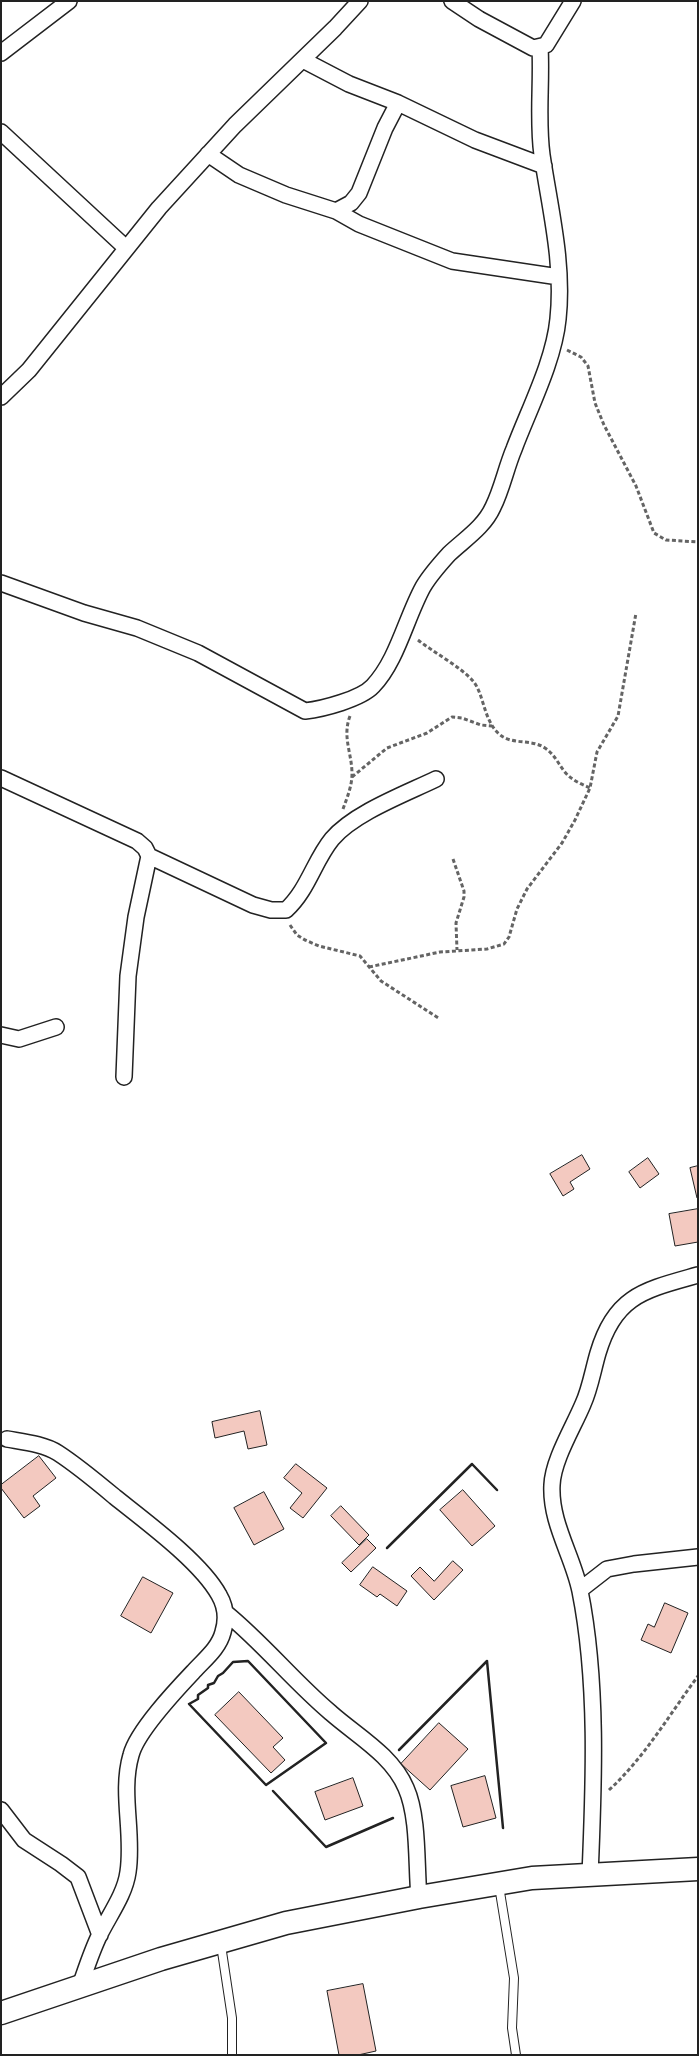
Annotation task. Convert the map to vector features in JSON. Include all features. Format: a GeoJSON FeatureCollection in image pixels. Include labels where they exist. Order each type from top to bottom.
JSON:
{"type":"FeatureCollection","features":[{"type":"Feature","properties":{"kind":"main road"},"geometry":{"type":"LineString","coordinates":[[1,2013],[220,1940],[286,1923],[419,1897],[532,1878],[698,1870]]}},
{"type":"Feature","properties":{"kind":"street"},"geometry":{"type":"LineString","coordinates":[[1,52],[69,1]]}},
{"type":"Feature","properties":{"kind":"street"},"geometry":{"type":"LineString","coordinates":[[1,397],[28,370],[159,208],[235,125],[303,60],[360,1]]}},
{"type":"Feature","properties":{"kind":"street"},"geometry":{"type":"LineString","coordinates":[[452,1],[479,19],[533,48],[546,45],[573,1]]}},
{"type":"Feature","properties":{"kind":"street"},"geometry":{"type":"LineString","coordinates":[[1,583],[84,613],[136,628],[198,653],[305,711],[324,707],[364,693],[373,687],[387,667],[431,575],[450,554],[480,527],[494,506],[554,345],[558,319],[559,277],[556,238],[544,166],[539,115],[540,47]]}},
{"type":"Feature","properties":{"kind":"street"},"geometry":{"type":"LineString","coordinates":[[303,60],[349,84],[398,103],[475,140],[544,166]]}},
{"type":"Feature","properties":{"kind":"street"},"geometry":{"type":"LineString","coordinates":[[336,211],[351,203],[359,193],[385,128],[398,103]]}},
{"type":"Feature","properties":{"kind":"street"},"geometry":{"type":"LineString","coordinates":[[1,132],[126,248]]}},
{"type":"Feature","properties":{"kind":"street"},"geometry":{"type":"LineString","coordinates":[[208,154],[239,175],[286,195],[336,211],[359,224],[452,261],[559,277]]}},
{"type":"Feature","properties":{"kind":"street"},"geometry":{"type":"LineString","coordinates":[[1,778],[137,841],[145,848],[149,856],[253,905],[272,910],[286,910],[296,900],[321,855],[344,827],[381,806],[436,779]]}},
{"type":"Feature","properties":{"kind":"street"},"geometry":{"type":"LineString","coordinates":[[124,1077],[128,976],[136,917],[149,856]]}},
{"type":"Feature","properties":{"kind":"street"},"geometry":{"type":"LineString","coordinates":[[1,1035],[19,1039],[56,1027]]}},
{"type":"Feature","properties":{"kind":"street"},"geometry":{"type":"LineString","coordinates":[[590,1875],[593,1803],[592,1683],[580,1590],[561,1534],[554,1505],[552,1485],[556,1467],[585,1402],[602,1337],[613,1316],[631,1298],[643,1292],[698,1275]]}},
{"type":"Feature","properties":{"kind":"street"},"geometry":{"type":"LineString","coordinates":[[7,1439],[33,1444],[57,1452],[100,1485],[195,1565],[219,1595],[226,1613],[331,1714],[363,1738],[388,1761],[405,1786],[412,1803],[419,1897]]}},
{"type":"Feature","properties":{"kind":"street"},"geometry":{"type":"LineString","coordinates":[[580,1590],[607,1569],[698,1557]]}},
{"type":"Feature","properties":{"kind":"street"},"geometry":{"type":"LineString","coordinates":[[80,1986],[100,1935],[123,1890],[128,1875],[130,1828],[127,1801],[131,1754],[144,1730],[171,1697],[212,1653],[223,1633],[226,1613]]}},
{"type":"Feature","properties":{"kind":"street"},"geometry":{"type":"LineString","coordinates":[[1,1810],[15,1831],[24,1840],[78,1877],[100,1935]]}},
{"type":"Feature","properties":{"kind":"lane"},"geometry":{"type":"LineString","coordinates":[[498,1884],[514,1978],[512,2028],[516,2055]]}},
{"type":"Feature","properties":{"kind":"lane"},"geometry":{"type":"LineString","coordinates":[[220,1940],[232,2018],[232,2055]]}},
{"type":"Feature","properties":{"kind":"path"},"geometry":{"type":"LineString","coordinates":[[554,345],[581,357],[588,366],[595,403],[604,425],[636,486],[654,532],[666,540],[698,542]]}},
{"type":"Feature","properties":{"kind":"path"},"geometry":{"type":"LineString","coordinates":[[368,967],[416,956],[456,950],[486,949],[504,944],[509,937],[517,909],[527,889],[562,843],[590,788],[597,752],[618,716],[636,613]]}},
{"type":"Feature","properties":{"kind":"path"},"geometry":{"type":"LineString","coordinates":[[404,629],[474,681],[492,726],[499,734],[510,740],[538,744],[545,748],[556,758],[571,778],[590,788]]}},
{"type":"Feature","properties":{"kind":"path"},"geometry":{"type":"LineString","coordinates":[[344,827],[342,817],[352,777],[352,763],[347,745],[347,725],[364,693]]}},
{"type":"Feature","properties":{"kind":"path"},"geometry":{"type":"LineString","coordinates":[[352,777],[387,748],[427,733],[452,717],[492,726]]}},
{"type":"Feature","properties":{"kind":"path"},"geometry":{"type":"LineString","coordinates":[[453,860],[464,891],[456,923],[456,950]]}},
{"type":"Feature","properties":{"kind":"path"},"geometry":{"type":"LineString","coordinates":[[286,910],[292,930],[297,935],[319,946],[360,956],[381,981],[440,1019]]}},
{"type":"Feature","properties":{"kind":"path"},"geometry":{"type":"LineString","coordinates":[[593,1803],[625,1776],[645,1752],[698,1676]]}},
{"type":"Feature","properties":{"kind":"building"},"geometry":{"type":"Polygon","coordinates":[[[582,1155],[590,1169],[570,1182],[574,1189],[563,1196],[550,1174],[582,1155]]]}},
{"type":"Feature","properties":{"kind":"building"},"geometry":{"type":"Polygon","coordinates":[[[648,1158],[659,1174],[640,1188],[629,1172],[648,1158]]]}},
{"type":"Feature","properties":{"kind":"building"},"geometry":{"type":"Polygon","coordinates":[[[698,1166],[698,1198],[697,1198],[690,1168],[698,1166]]]}},
{"type":"Feature","properties":{"kind":"building"},"geometry":{"type":"Polygon","coordinates":[[[698,1209],[698,1242],[675,1246],[669,1214],[698,1209]]]}},
{"type":"Feature","properties":{"kind":"building"},"geometry":{"type":"Polygon","coordinates":[[[260,1411],[267,1445],[248,1449],[244,1431],[215,1438],[212,1422],[260,1411]]]}},
{"type":"Feature","properties":{"kind":"building"},"geometry":{"type":"Polygon","coordinates":[[[39,1456],[56,1478],[33,1496],[40,1506],[24,1518],[1,1488],[1,1485],[39,1456]]]}},
{"type":"Feature","properties":{"kind":"building"},"geometry":{"type":"Polygon","coordinates":[[[296,1464],[327,1488],[303,1518],[290,1508],[302,1493],[284,1478],[296,1464]]]}},
{"type":"Feature","properties":{"kind":"building"},"geometry":{"type":"Polygon","coordinates":[[[463,1490],[495,1526],[472,1546],[440,1510],[463,1490]]]}},
{"type":"Feature","properties":{"kind":"building"},"geometry":{"type":"Polygon","coordinates":[[[264,1492],[284,1529],[254,1545],[234,1508],[264,1492]]]}},
{"type":"Feature","properties":{"kind":"building"},"geometry":{"type":"Polygon","coordinates":[[[341,1506],[369,1535],[359,1545],[331,1516],[341,1506]]]}},
{"type":"Feature","properties":{"kind":"building"},"geometry":{"type":"Polygon","coordinates":[[[367,1539],[376,1548],[351,1572],[342,1563],[367,1539]]]}},
{"type":"Feature","properties":{"kind":"building"},"geometry":{"type":"Polygon","coordinates":[[[453,1561],[463,1570],[434,1600],[411,1576],[420,1567],[434,1581],[453,1561]]]}},
{"type":"Feature","properties":{"kind":"building"},"geometry":{"type":"Polygon","coordinates":[[[373,1567],[407,1591],[397,1606],[380,1594],[377,1597],[360,1585],[373,1567]]]}},
{"type":"Feature","properties":{"kind":"building"},"geometry":{"type":"Polygon","coordinates":[[[143,1577],[173,1593],[151,1633],[121,1616],[143,1577]]]}},
{"type":"Feature","properties":{"kind":"building"},"geometry":{"type":"Polygon","coordinates":[[[665,1603],[688,1613],[671,1653],[641,1640],[648,1624],[654,1627],[665,1603]]]}},
{"type":"Feature","properties":{"kind":"building"},"geometry":{"type":"Polygon","coordinates":[[[239,1692],[283,1738],[273,1747],[285,1760],[271,1773],[215,1715],[239,1692]]]}},
{"type":"Feature","properties":{"kind":"building"},"geometry":{"type":"Polygon","coordinates":[[[439,1723],[468,1749],[430,1790],[401,1764],[439,1723]]]}},
{"type":"Feature","properties":{"kind":"building"},"geometry":{"type":"Polygon","coordinates":[[[485,1776],[496,1818],[463,1827],[451,1786],[485,1776]]]}},
{"type":"Feature","properties":{"kind":"building"},"geometry":{"type":"Polygon","coordinates":[[[353,1778],[363,1806],[325,1820],[315,1792],[353,1778]]]}},
{"type":"Feature","properties":{"kind":"building"},"geometry":{"type":"Polygon","coordinates":[[[363,1984],[376,2051],[358,2055],[339,2055],[327,1991],[363,1984]]]}},
{"type":"Feature","properties":{"kind":"wall"},"geometry":{"type":"LineString","coordinates":[[387,1548],[472,1464],[497,1490]]}},
{"type":"Feature","properties":{"kind":"wall"},"geometry":{"type":"LineString","coordinates":[[248,1661],[326,1743],[266,1785],[189,1704],[198,1699],[198,1695],[208,1688],[208,1685],[214,1683],[218,1676],[233,1662],[248,1661]]}},
{"type":"Feature","properties":{"kind":"wall"},"geometry":{"type":"LineString","coordinates":[[399,1750],[487,1661],[503,1828]]}},
{"type":"Feature","properties":{"kind":"wall"},"geometry":{"type":"LineString","coordinates":[[273,1791],[326,1847],[393,1818]]}}]}
